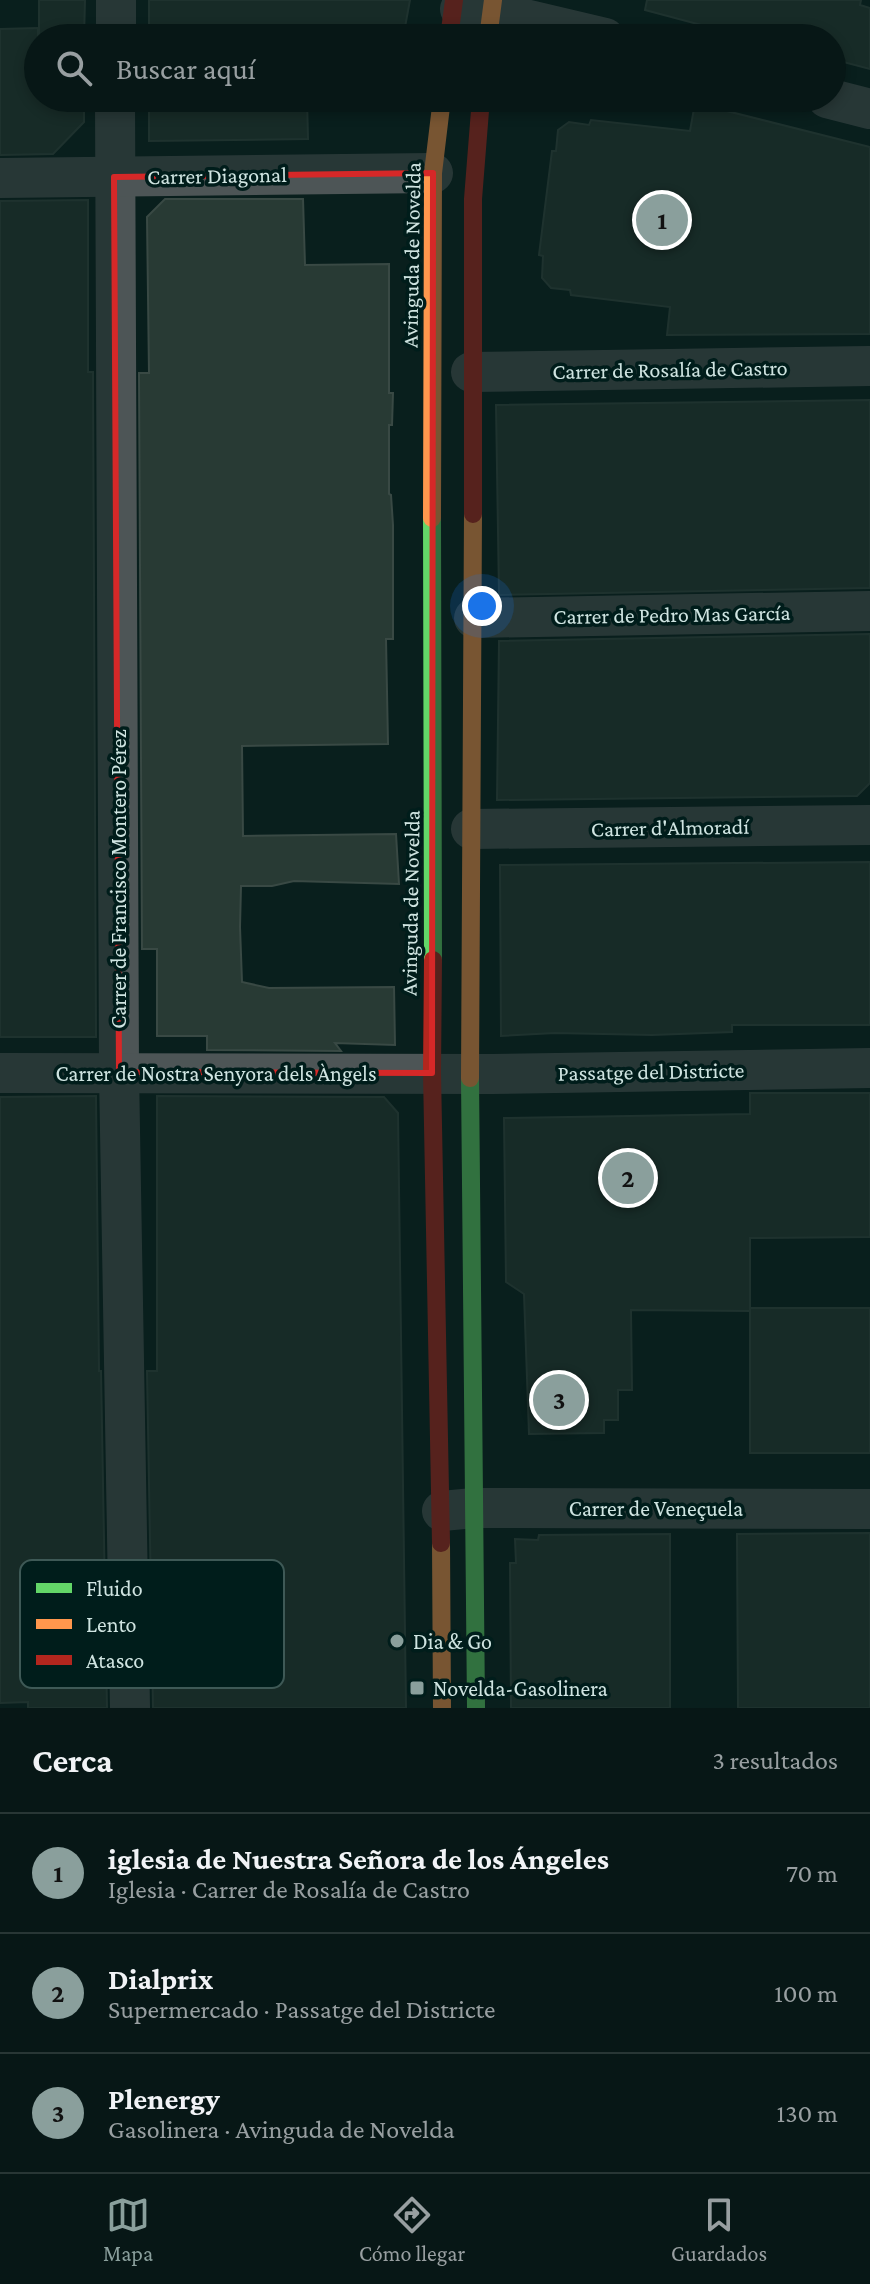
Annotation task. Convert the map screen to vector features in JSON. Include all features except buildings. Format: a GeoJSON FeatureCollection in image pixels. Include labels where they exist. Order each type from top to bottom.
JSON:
{"type":"FeatureCollection","features":[{"type":"Feature","properties":{"kind":"main road","name":"Avinguda de Novelda"},"geometry":{"type":"LineString","coordinates":[[440,112],[433,173],[432,618],[435,830],[451,1073],[458,1510],[442,1708]]}},
{"type":"Feature","properties":{"kind":"main road","name":"Avinguda de Novelda"},"geometry":{"type":"LineString","coordinates":[[476,1708],[458,1510],[451,1073],[471,829],[473,199],[480,112]]}},
{"type":"Feature","properties":{"kind":"street"},"geometry":{"type":"LineString","coordinates":[[116,0],[116,24]]}},
{"type":"Feature","properties":{"kind":"street"},"geometry":{"type":"LineString","coordinates":[[471,16],[520,24]]}},
{"type":"Feature","properties":{"kind":"street"},"geometry":{"type":"LineString","coordinates":[[846,103],[870,109]]}},
{"type":"Feature","properties":{"kind":"street","name":"Carrer de Francisco Montero Pérez"},"geometry":{"type":"LineString","coordinates":[[115,112],[119,1072],[127,1560]]}},
{"type":"Feature","properties":{"kind":"street","name":"Carrer Diagonal"},"geometry":{"type":"LineString","coordinates":[[0,178],[433,173]]}},
{"type":"Feature","properties":{"kind":"street","name":"Carrer de Rosalía de Castro"},"geometry":{"type":"LineString","coordinates":[[471,372],[870,366]]}},
{"type":"Feature","properties":{"kind":"street","name":"Carrer de Pedro Mas García"},"geometry":{"type":"LineString","coordinates":[[474,618],[870,611]]}},
{"type":"Feature","properties":{"kind":"street","name":"Carrer d'Almoradí"},"geometry":{"type":"LineString","coordinates":[[471,829],[870,825]]}},
{"type":"Feature","properties":{"kind":"street","name":"Passatge del Districte"},"geometry":{"type":"LineString","coordinates":[[451,1073],[870,1068]]}},
{"type":"Feature","properties":{"kind":"street","name":"Carrer de Nostra Senyora dels Àngels"},"geometry":{"type":"LineString","coordinates":[[0,1073],[451,1073]]}},
{"type":"Feature","properties":{"kind":"street","name":"Carrer de Veneçuela"},"geometry":{"type":"LineString","coordinates":[[458,1510],[870,1509]]}},
{"type":"Feature","properties":{"kind":"street","name":"Carrer de Francisco Montero Pérez"},"geometry":{"type":"LineString","coordinates":[[130,1688],[130,1708]]}},
{"type":"Feature","properties":{"kind":"highlighted area"},"geometry":{"type":"Polygon","coordinates":[[[433,173],[432,1073],[119,1072],[114,177],[433,173]]]}},
{"type":"Feature","properties":{"kind":"traffic: fast"},"geometry":{"type":"LineString","coordinates":[[432,518],[433,960]]}},
{"type":"Feature","properties":{"kind":"traffic: fast"},"geometry":{"type":"LineString","coordinates":[[470,1078],[476,1708]]}},
{"type":"Feature","properties":{"kind":"traffic: slow"},"geometry":{"type":"LineString","coordinates":[[490,24],[493,0]]}},
{"type":"Feature","properties":{"kind":"traffic: slow"},"geometry":{"type":"LineString","coordinates":[[432,518],[433,173],[440,112]]}},
{"type":"Feature","properties":{"kind":"traffic: slow"},"geometry":{"type":"LineString","coordinates":[[470,1078],[473,514]]}},
{"type":"Feature","properties":{"kind":"traffic: slow"},"geometry":{"type":"LineString","coordinates":[[441,1543],[442,1708]]}},
{"type":"Feature","properties":{"kind":"traffic: jam"},"geometry":{"type":"LineString","coordinates":[[451,24],[454,0]]}},
{"type":"Feature","properties":{"kind":"traffic: jam"},"geometry":{"type":"LineString","coordinates":[[473,514],[473,199],[480,112]]}},
{"type":"Feature","properties":{"kind":"traffic: jam"},"geometry":{"type":"LineString","coordinates":[[433,960],[432,1073],[441,1543]]}},
{"type":"Feature","properties":{"kind":"place","name":"iglesia de Nuestra Señora de los Ángeles"},"geometry":{"type":"Point","coordinates":[662,220]}},
{"type":"Feature","properties":{"kind":"place","name":"Dialprix"},"geometry":{"type":"Point","coordinates":[628,1178]}},
{"type":"Feature","properties":{"kind":"place","name":"Plenergy"},"geometry":{"type":"Point","coordinates":[559,1400]}},
{"type":"Feature","properties":{"kind":"place","name":"Dia & Go"},"geometry":{"type":"Point","coordinates":[397,1641]}},
{"type":"Feature","properties":{"kind":"place","name":"Novelda-Gasolinera"},"geometry":{"type":"Point","coordinates":[417,1688]}}]}
